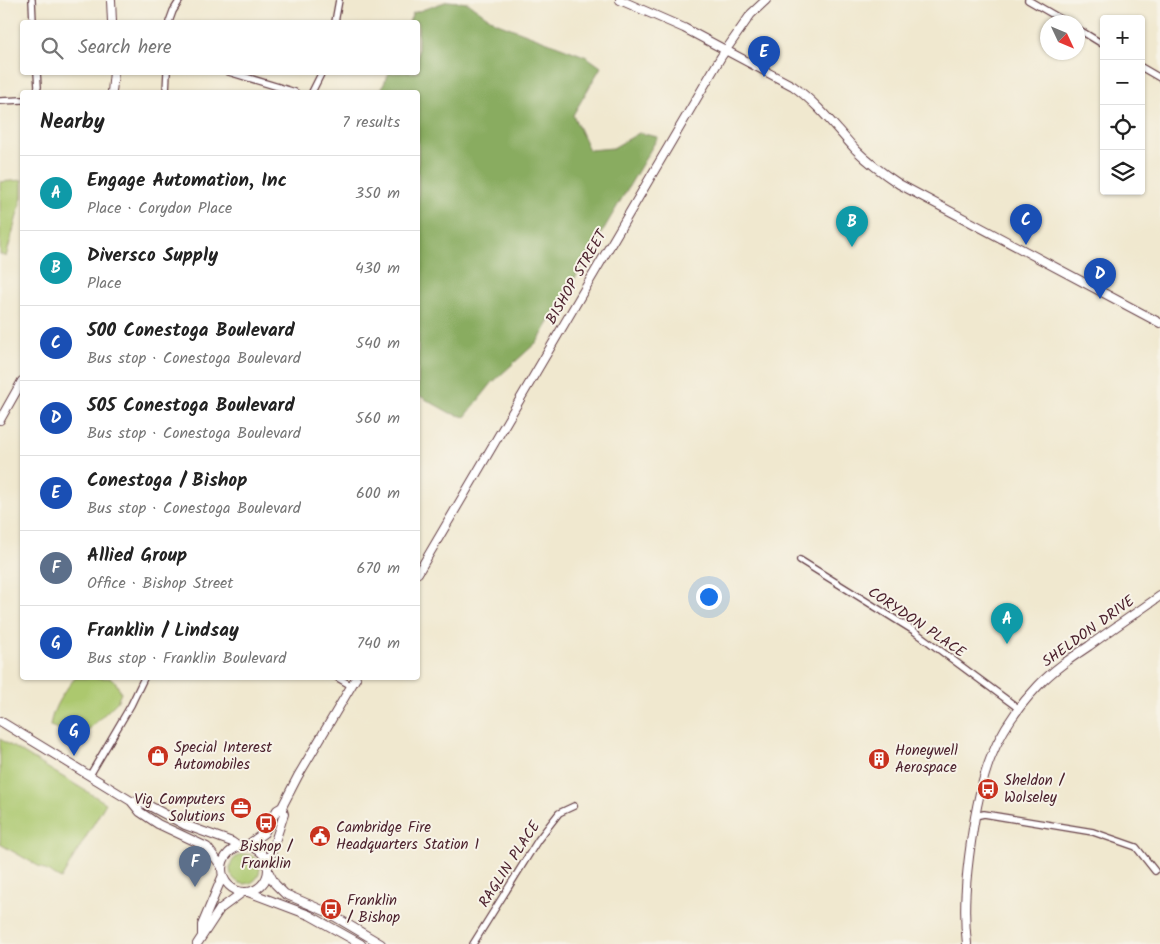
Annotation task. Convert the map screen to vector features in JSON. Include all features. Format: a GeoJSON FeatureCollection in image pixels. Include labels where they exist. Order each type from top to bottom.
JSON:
{"type":"FeatureCollection","features":[{"type":"Feature","properties":{"kind":"main road"},"geometry":{"type":"LineString","coordinates":[[111,0],[112,20]]}},
{"type":"Feature","properties":{"kind":"main road"},"geometry":{"type":"LineString","coordinates":[[620,0],[684,28],[782,80],[809,98],[868,161],[899,184],[1160,323]]}},
{"type":"Feature","properties":{"kind":"main road","name":"BISHOP STREET"},"geometry":{"type":"LineString","coordinates":[[420,570],[726,50],[751,14],[766,0]]}},
{"type":"Feature","properties":{"kind":"main road"},"geometry":{"type":"LineString","coordinates":[[112,90],[114,75]]}},
{"type":"Feature","properties":{"kind":"main road"},"geometry":{"type":"LineString","coordinates":[[0,420],[20,385]]}},
{"type":"Feature","properties":{"kind":"main road","name":"SHELDON DRIVE"},"geometry":{"type":"LineString","coordinates":[[967,944],[965,885],[975,816],[982,780],[1001,734],[1018,708],[1037,686],[1063,664],[1160,596]]}},
{"type":"Feature","properties":{"kind":"main road"},"geometry":{"type":"LineString","coordinates":[[202,935],[202,925],[228,854],[264,833],[276,810],[282,807],[355,680]]}},
{"type":"Feature","properties":{"kind":"main road"},"geometry":{"type":"LineString","coordinates":[[0,721],[131,801],[140,812],[158,824],[207,847],[227,883],[234,889],[309,915],[360,944]]}},
{"type":"Feature","properties":{"kind":"main road"},"geometry":{"type":"LineString","coordinates":[[131,801],[146,804],[186,825],[242,847],[254,848],[265,858],[267,868],[275,884],[285,894],[327,912],[381,944]]}},
{"type":"Feature","properties":{"kind":"main road"},"geometry":{"type":"LineString","coordinates":[[197,944],[220,909],[245,892],[261,885],[284,814],[282,807]]}},
{"type":"Feature","properties":{"kind":"street"},"geometry":{"type":"LineString","coordinates":[[32,0],[33,20]]}},
{"type":"Feature","properties":{"kind":"street"},"geometry":{"type":"LineString","coordinates":[[170,20],[180,0]]}},
{"type":"Feature","properties":{"kind":"street"},"geometry":{"type":"LineString","coordinates":[[335,20],[339,0]]}},
{"type":"Feature","properties":{"kind":"street"},"geometry":{"type":"LineString","coordinates":[[1028,0],[1054,15]]}},
{"type":"Feature","properties":{"kind":"street"},"geometry":{"type":"LineString","coordinates":[[1085,33],[1100,43]]}},
{"type":"Feature","properties":{"kind":"street"},"geometry":{"type":"LineString","coordinates":[[1145,69],[1160,78]]}},
{"type":"Feature","properties":{"kind":"street"},"geometry":{"type":"LineString","coordinates":[[37,75],[37,90]]}},
{"type":"Feature","properties":{"kind":"street"},"geometry":{"type":"LineString","coordinates":[[166,90],[167,75]]}},
{"type":"Feature","properties":{"kind":"street"},"geometry":{"type":"LineString","coordinates":[[239,75],[288,90]]}},
{"type":"Feature","properties":{"kind":"street"},"geometry":{"type":"LineString","coordinates":[[313,90],[320,75]]}},
{"type":"Feature","properties":{"kind":"street"},"geometry":{"type":"LineString","coordinates":[[0,101],[20,100]]}},
{"type":"Feature","properties":{"kind":"street","name":"CORYDON PLACE"},"geometry":{"type":"LineString","coordinates":[[800,560],[914,631],[1018,708]]}},
{"type":"Feature","properties":{"kind":"street"},"geometry":{"type":"LineString","coordinates":[[90,775],[131,706],[143,680]]}},
{"type":"Feature","properties":{"kind":"street"},"geometry":{"type":"LineString","coordinates":[[342,680],[352,686]]}},
{"type":"Feature","properties":{"kind":"street","name":"RAGLIN PLACE"},"geometry":{"type":"LineString","coordinates":[[473,944],[538,840],[559,813],[574,806]]}},
{"type":"Feature","properties":{"kind":"street"},"geometry":{"type":"LineString","coordinates":[[975,816],[984,814],[1093,832],[1136,848],[1155,871]]}},
{"type":"Feature","properties":{"kind":"green space"},"geometry":{"type":"Polygon","coordinates":[[[448,1],[468,3],[495,22],[587,57],[601,67],[573,115],[589,150],[613,148],[639,133],[658,137],[538,341],[492,383],[465,417],[450,413],[420,396],[420,90],[381,90],[388,75],[420,75],[420,20],[410,20],[413,13],[448,1]]]}},
{"type":"Feature","properties":{"kind":"green space"},"geometry":{"type":"Polygon","coordinates":[[[20,180],[20,204],[6,257],[0,254],[0,182],[20,180]]]}},
{"type":"Feature","properties":{"kind":"green space"},"geometry":{"type":"Polygon","coordinates":[[[74,680],[113,680],[121,693],[117,702],[83,735],[69,733],[50,726],[56,706],[74,680]]]}},
{"type":"Feature","properties":{"kind":"green space"},"geometry":{"type":"Polygon","coordinates":[[[0,739],[106,803],[61,879],[0,844],[0,739]]]}},
{"type":"Feature","properties":{"kind":"green space"},"geometry":{"type":"Polygon","coordinates":[[[245,854],[251,855],[259,863],[259,875],[251,883],[245,884],[239,883],[231,875],[230,869],[231,863],[239,855],[245,854]]]}},
{"type":"Feature","properties":{"kind":"place","name":"Conestoga / Bishop"},"geometry":{"type":"Point","coordinates":[764,77]}},
{"type":"Feature","properties":{"kind":"place","name":"500 Conestoga Boulevard"},"geometry":{"type":"Point","coordinates":[1026,245]}},
{"type":"Feature","properties":{"kind":"place","name":"Diversco Supply"},"geometry":{"type":"Point","coordinates":[852,247]}},
{"type":"Feature","properties":{"kind":"place","name":"505 Conestoga Boulevard"},"geometry":{"type":"Point","coordinates":[1100,299]}},
{"type":"Feature","properties":{"kind":"place","name":"Engage Automation, Inc"},"geometry":{"type":"Point","coordinates":[1007,644]}},
{"type":"Feature","properties":{"kind":"place","name":"Franklin / Lindsay"},"geometry":{"type":"Point","coordinates":[74,756]}},
{"type":"Feature","properties":{"kind":"place","name":"Special Interest Automobiles"},"geometry":{"type":"Point","coordinates":[158,756]}},
{"type":"Feature","properties":{"kind":"place","name":"Honeywell Aerospace"},"geometry":{"type":"Point","coordinates":[879,759]}},
{"type":"Feature","properties":{"kind":"place","name":"Sheldon / Wolseley"},"geometry":{"type":"Point","coordinates":[988,789]}},
{"type":"Feature","properties":{"kind":"place","name":"Vig Computers Solutions"},"geometry":{"type":"Point","coordinates":[241,808]}},
{"type":"Feature","properties":{"kind":"place","name":"Bishop / Franklin"},"geometry":{"type":"Point","coordinates":[266,823]}},
{"type":"Feature","properties":{"kind":"place","name":"Cambridge Fire Headquarters Station 1"},"geometry":{"type":"Point","coordinates":[320,836]}},
{"type":"Feature","properties":{"kind":"place","name":"Allied Group"},"geometry":{"type":"Point","coordinates":[195,887]}},
{"type":"Feature","properties":{"kind":"place","name":"Franklin / Bishop"},"geometry":{"type":"Point","coordinates":[331,909]}}]}
